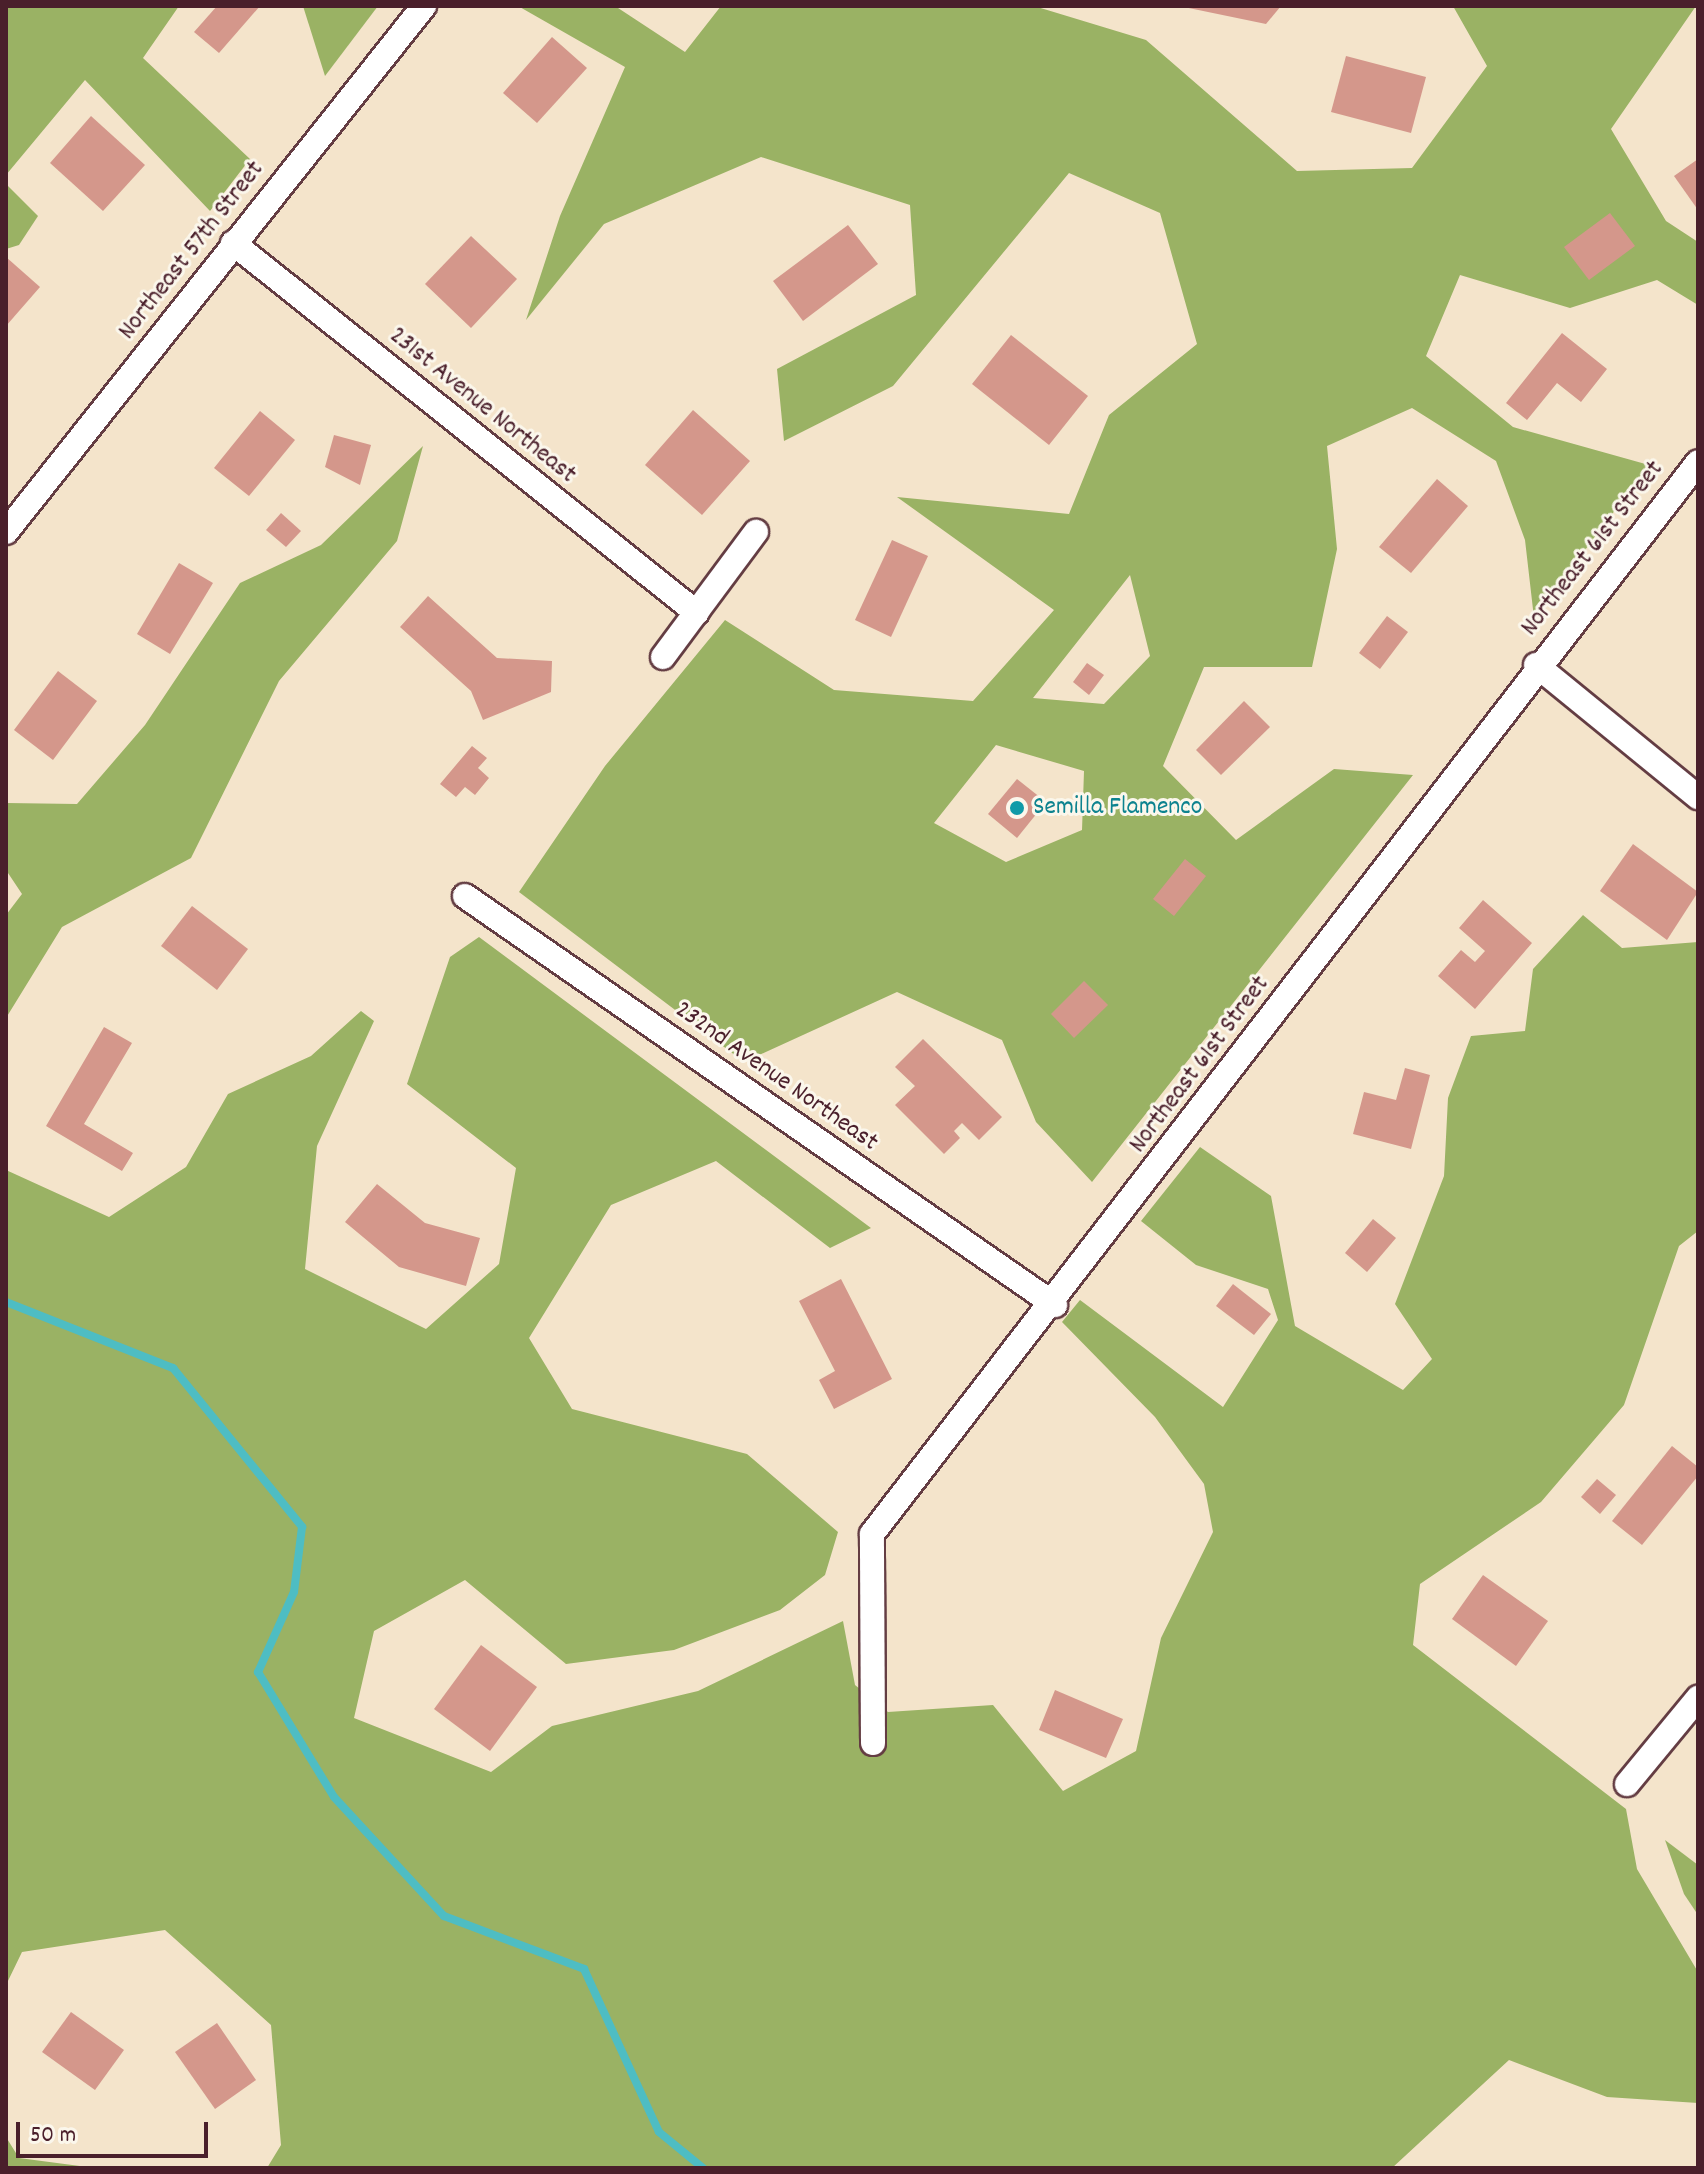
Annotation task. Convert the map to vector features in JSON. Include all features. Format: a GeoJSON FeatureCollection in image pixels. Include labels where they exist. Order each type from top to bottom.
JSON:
{"type":"FeatureCollection","features":[{"type":"Feature","properties":{"kind":"street","name":"Northeast 57th Street"},"geometry":{"type":"LineString","coordinates":[[6,532],[424,6]]}},
{"type":"Feature","properties":{"kind":"street","name":"231st Avenue Northeast"},"geometry":{"type":"LineString","coordinates":[[233,243],[697,613]]}},
{"type":"Feature","properties":{"kind":"street","name":"Northeast 61st Street"},"geometry":{"type":"LineString","coordinates":[[873,1743],[872,1534],[1055,1305],[1536,665],[1698,462]]}},
{"type":"Feature","properties":{"kind":"street"},"geometry":{"type":"LineString","coordinates":[[663,657],[756,532]]}},
{"type":"Feature","properties":{"kind":"street"},"geometry":{"type":"LineString","coordinates":[[1536,665],[1698,797]]}},
{"type":"Feature","properties":{"kind":"street","name":"232nd Avenue Northeast"},"geometry":{"type":"LineString","coordinates":[[465,896],[1055,1305]]}},
{"type":"Feature","properties":{"kind":"street"},"geometry":{"type":"LineString","coordinates":[[1627,1784],[1698,1698]]}},
{"type":"Feature","properties":{"kind":"green space"},"geometry":{"type":"Polygon","coordinates":[[[6,6],[179,6],[143,58],[250,159],[210,211],[85,80],[6,175],[6,6]]]}},
{"type":"Feature","properties":{"kind":"green space"},"geometry":{"type":"Polygon","coordinates":[[[303,6],[378,6],[325,76],[303,6]]]}},
{"type":"Feature","properties":{"kind":"green space"},"geometry":{"type":"Polygon","coordinates":[[[518,6],[615,6],[685,52],[721,6],[1034,6],[1146,40],[1297,171],[1412,168],[1487,66],[1453,6],[1696,6],[1611,129],[1666,221],[1698,242],[1698,305],[1657,280],[1570,308],[1460,275],[1426,356],[1513,427],[1649,465],[1534,618],[1525,540],[1496,461],[1412,408],[1327,446],[1337,549],[1312,667],[1204,667],[1163,766],[1236,840],[1334,769],[1413,775],[1092,1182],[1036,1122],[1002,1040],[897,992],[744,1062],[519,892],[605,766],[725,620],[834,690],[973,701],[1054,610],[897,497],[1069,514],[1109,415],[1197,344],[1160,213],[1069,173],[893,386],[784,441],[777,369],[916,295],[910,205],[761,157],[604,224],[526,320],[560,216],[625,67],[518,6]],[[1130,575],[1033,698],[1104,704],[1150,656],[1130,575]],[[996,745],[934,823],[1006,862],[1082,830],[1084,771],[996,745]]]}},
{"type":"Feature","properties":{"kind":"green space"},"geometry":{"type":"Polygon","coordinates":[[[6,184],[38,216],[19,245],[6,249],[6,184]]]}},
{"type":"Feature","properties":{"kind":"green space"},"geometry":{"type":"Polygon","coordinates":[[[423,446],[397,541],[279,681],[191,858],[62,927],[6,1018],[6,915],[22,894],[6,870],[6,803],[77,804],[145,725],[240,583],[321,545],[423,446]]]}},
{"type":"Feature","properties":{"kind":"green space"},"geometry":{"type":"Polygon","coordinates":[[[1583,915],[1622,948],[1698,942],[1698,1231],[1679,1246],[1624,1405],[1541,1502],[1420,1584],[1413,1645],[1626,1809],[1637,1869],[1698,1972],[1698,2103],[1607,2097],[1509,2060],[1392,2168],[267,2168],[281,2145],[271,2025],[165,1930],[22,1952],[6,1985],[6,1170],[109,1217],[186,1167],[228,1094],[311,1056],[361,1011],[374,1021],[317,1146],[305,1269],[426,1329],[499,1264],[516,1168],[407,1084],[450,957],[479,937],[871,1228],[830,1248],[716,1161],[611,1205],[529,1338],[572,1409],[747,1454],[838,1532],[825,1575],[780,1610],[674,1650],[566,1664],[465,1580],[374,1631],[354,1718],[491,1772],[552,1726],[698,1691],[843,1621],[855,1685],[888,1712],[993,1705],[1063,1791],[1136,1751],[1161,1638],[1213,1532],[1204,1484],[1155,1417],[1062,1322],[1080,1300],[1223,1407],[1278,1320],[1268,1289],[1196,1265],[1141,1221],[1200,1147],[1271,1196],[1295,1326],[1403,1390],[1432,1359],[1395,1304],[1444,1176],[1448,1098],[1471,1036],[1525,1031],[1533,969],[1583,915]]]}},
{"type":"Feature","properties":{"kind":"green space"},"geometry":{"type":"Polygon","coordinates":[[[1665,1840],[1698,1865],[1698,1915],[1684,1894],[1665,1840]]]}},
{"type":"Feature","properties":{"kind":"green space"},"geometry":{"type":"Polygon","coordinates":[[[6,2137],[19,2158],[95,2168],[6,2168],[6,2137]]]}},
{"type":"Feature","properties":{"kind":"building"},"geometry":{"type":"Polygon","coordinates":[[[217,6],[260,6],[219,53],[194,32],[217,6]]]}},
{"type":"Feature","properties":{"kind":"building"},"geometry":{"type":"Polygon","coordinates":[[[1179,6],[1281,6],[1266,24],[1179,6]]]}},
{"type":"Feature","properties":{"kind":"building"},"geometry":{"type":"Polygon","coordinates":[[[552,37],[587,68],[537,123],[503,93],[552,37]]]}},
{"type":"Feature","properties":{"kind":"building"},"geometry":{"type":"Polygon","coordinates":[[[1346,56],[1426,77],[1411,133],[1331,112],[1346,56]]]}},
{"type":"Feature","properties":{"kind":"building"},"geometry":{"type":"Polygon","coordinates":[[[91,116],[145,165],[103,211],[50,163],[91,116]]]}},
{"type":"Feature","properties":{"kind":"building"},"geometry":{"type":"Polygon","coordinates":[[[1698,159],[1698,210],[1674,176],[1698,159]]]}},
{"type":"Feature","properties":{"kind":"building"},"geometry":{"type":"Polygon","coordinates":[[[1610,213],[1635,246],[1589,280],[1564,247],[1610,213]]]}},
{"type":"Feature","properties":{"kind":"building"},"geometry":{"type":"Polygon","coordinates":[[[848,225],[878,264],[803,321],[773,281],[848,225]]]}},
{"type":"Feature","properties":{"kind":"building"},"geometry":{"type":"Polygon","coordinates":[[[471,236],[517,279],[471,328],[425,284],[471,236]]]}},
{"type":"Feature","properties":{"kind":"building"},"geometry":{"type":"Polygon","coordinates":[[[6,257],[40,287],[6,326],[6,257]]]}},
{"type":"Feature","properties":{"kind":"building"},"geometry":{"type":"Polygon","coordinates":[[[1562,333],[1607,369],[1581,402],[1557,383],[1527,420],[1506,403],[1562,333]]]}},
{"type":"Feature","properties":{"kind":"building"},"geometry":{"type":"Polygon","coordinates":[[[1011,335],[1088,396],[1049,445],[972,384],[1011,335]]]}},
{"type":"Feature","properties":{"kind":"building"},"geometry":{"type":"Polygon","coordinates":[[[693,410],[750,461],[702,515],[645,465],[693,410]]]}},
{"type":"Feature","properties":{"kind":"building"},"geometry":{"type":"Polygon","coordinates":[[[260,411],[295,440],[249,496],[214,468],[260,411]]]}},
{"type":"Feature","properties":{"kind":"building"},"geometry":{"type":"Polygon","coordinates":[[[334,435],[371,445],[360,485],[325,467],[334,435]]]}},
{"type":"Feature","properties":{"kind":"building"},"geometry":{"type":"Polygon","coordinates":[[[1437,479],[1468,506],[1411,573],[1379,547],[1437,479]]]}},
{"type":"Feature","properties":{"kind":"building"},"geometry":{"type":"Polygon","coordinates":[[[281,513],[301,531],[286,547],[266,530],[281,513]]]}},
{"type":"Feature","properties":{"kind":"building"},"geometry":{"type":"Polygon","coordinates":[[[892,540],[928,556],[891,637],[855,620],[892,540]]]}},
{"type":"Feature","properties":{"kind":"building"},"geometry":{"type":"Polygon","coordinates":[[[179,563],[213,583],[170,654],[137,634],[179,563]]]}},
{"type":"Feature","properties":{"kind":"building"},"geometry":{"type":"Polygon","coordinates":[[[428,596],[497,658],[552,661],[551,692],[483,720],[471,691],[400,627],[428,596]]]}},
{"type":"Feature","properties":{"kind":"building"},"geometry":{"type":"Polygon","coordinates":[[[1387,616],[1408,632],[1380,669],[1359,653],[1387,616]]]}},
{"type":"Feature","properties":{"kind":"building"},"geometry":{"type":"Polygon","coordinates":[[[1087,663],[1104,675],[1089,695],[1073,682],[1087,663]]]}},
{"type":"Feature","properties":{"kind":"building"},"geometry":{"type":"Polygon","coordinates":[[[58,671],[97,701],[53,760],[14,730],[58,671]]]}},
{"type":"Feature","properties":{"kind":"building"},"geometry":{"type":"Polygon","coordinates":[[[1244,701],[1270,727],[1221,775],[1196,750],[1244,701]]]}},
{"type":"Feature","properties":{"kind":"building"},"geometry":{"type":"Polygon","coordinates":[[[472,746],[487,758],[478,768],[489,778],[475,795],[465,787],[456,797],[440,784],[472,746]]]}},
{"type":"Feature","properties":{"kind":"building","name":"Semilla Flamenco"},"geometry":{"type":"Polygon","coordinates":[[[1017,779],[1046,802],[1017,838],[988,814],[1017,779]]]}},
{"type":"Feature","properties":{"kind":"building"},"geometry":{"type":"Polygon","coordinates":[[[1633,844],[1698,892],[1667,940],[1600,891],[1633,844]]]}},
{"type":"Feature","properties":{"kind":"building"},"geometry":{"type":"Polygon","coordinates":[[[1185,859],[1206,876],[1174,916],[1153,899],[1185,859]]]}},
{"type":"Feature","properties":{"kind":"building"},"geometry":{"type":"Polygon","coordinates":[[[1483,900],[1532,943],[1475,1009],[1438,976],[1461,950],[1475,962],[1485,951],[1459,928],[1483,900]]]}},
{"type":"Feature","properties":{"kind":"building"},"geometry":{"type":"Polygon","coordinates":[[[192,906],[248,949],[217,990],[161,946],[192,906]]]}},
{"type":"Feature","properties":{"kind":"building"},"geometry":{"type":"Polygon","coordinates":[[[1084,981],[1108,1005],[1074,1038],[1051,1014],[1084,981]]]}},
{"type":"Feature","properties":{"kind":"building"},"geometry":{"type":"Polygon","coordinates":[[[104,1027],[132,1043],[84,1124],[133,1153],[122,1171],[46,1126],[104,1027]]]}},
{"type":"Feature","properties":{"kind":"building"},"geometry":{"type":"Polygon","coordinates":[[[923,1039],[1002,1117],[979,1140],[962,1123],[954,1131],[960,1138],[944,1154],[895,1105],[915,1086],[895,1067],[923,1039]]]}},
{"type":"Feature","properties":{"kind":"building"},"geometry":{"type":"Polygon","coordinates":[[[1405,1068],[1430,1075],[1411,1149],[1353,1134],[1364,1092],[1396,1100],[1405,1068]]]}},
{"type":"Feature","properties":{"kind":"building"},"geometry":{"type":"Polygon","coordinates":[[[377,1184],[425,1223],[480,1238],[466,1286],[399,1267],[345,1222],[377,1184]]]}},
{"type":"Feature","properties":{"kind":"building"},"geometry":{"type":"Polygon","coordinates":[[[1373,1219],[1396,1238],[1367,1272],[1345,1253],[1373,1219]]]}},
{"type":"Feature","properties":{"kind":"building"},"geometry":{"type":"Polygon","coordinates":[[[841,1279],[892,1379],[834,1409],[819,1380],[835,1371],[799,1301],[841,1279]]]}},
{"type":"Feature","properties":{"kind":"building"},"geometry":{"type":"Polygon","coordinates":[[[1233,1284],[1271,1314],[1254,1335],[1216,1306],[1233,1284]]]}},
{"type":"Feature","properties":{"kind":"building"},"geometry":{"type":"Polygon","coordinates":[[[1672,1446],[1698,1467],[1698,1476],[1642,1545],[1612,1521],[1672,1446]]]}},
{"type":"Feature","properties":{"kind":"building"},"geometry":{"type":"Polygon","coordinates":[[[1597,1479],[1616,1495],[1600,1514],[1581,1497],[1597,1479]]]}},
{"type":"Feature","properties":{"kind":"building"},"geometry":{"type":"Polygon","coordinates":[[[1483,1575],[1548,1621],[1516,1666],[1452,1619],[1483,1575]]]}},
{"type":"Feature","properties":{"kind":"building"},"geometry":{"type":"Polygon","coordinates":[[[481,1645],[537,1687],[490,1751],[434,1709],[481,1645]]]}},
{"type":"Feature","properties":{"kind":"building"},"geometry":{"type":"Polygon","coordinates":[[[1055,1690],[1123,1719],[1106,1758],[1039,1730],[1055,1690]]]}},
{"type":"Feature","properties":{"kind":"building"},"geometry":{"type":"Polygon","coordinates":[[[71,2012],[124,2050],[95,2090],[42,2052],[71,2012]]]}},
{"type":"Feature","properties":{"kind":"building"},"geometry":{"type":"Polygon","coordinates":[[[217,2023],[256,2080],[215,2109],[175,2052],[217,2023]]]}},
{"type":"Feature","properties":{"kind":"waterway"},"geometry":{"type":"LineString","coordinates":[[6,1302],[173,1368],[302,1527],[294,1592],[258,1672],[334,1797],[444,1916],[584,1969],[659,2132],[703,2168]]}},
{"type":"Feature","properties":{"kind":"place","name":"Semilla Flamenco"},"geometry":{"type":"Point","coordinates":[1017,808]}}]}
